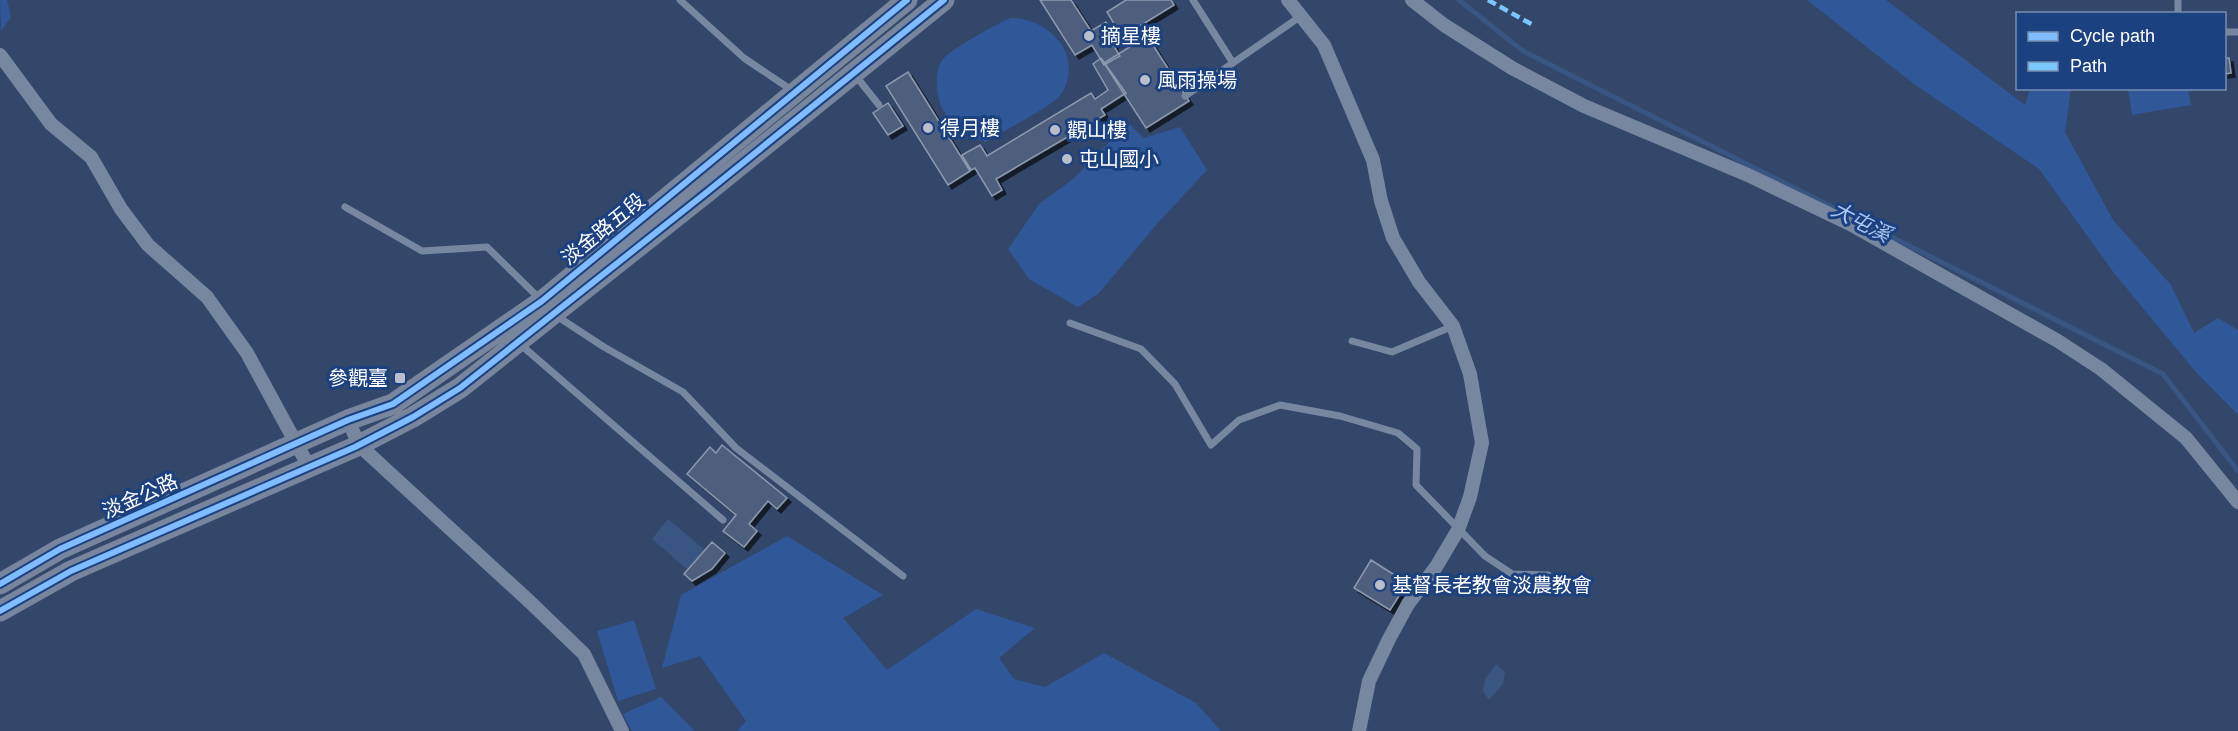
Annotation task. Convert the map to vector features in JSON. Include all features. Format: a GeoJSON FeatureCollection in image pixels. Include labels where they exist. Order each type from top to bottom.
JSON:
{"type":"FeatureCollection","features":[{"type":"Feature","properties":{"kind":"main road","name":"淡金路五段"},"geometry":{"type":"LineString","coordinates":[[286,477],[359,445],[413,417],[460,388],[517,342],[547,307],[796,92],[907,0]]}},
{"type":"Feature","properties":{"kind":"main road","name":"淡金路五段"},"geometry":{"type":"LineString","coordinates":[[296,444],[348,420],[393,404],[547,307],[707,192],[944,0]]}},
{"type":"Feature","properties":{"kind":"main road","name":"淡金公路"},"geometry":{"type":"LineString","coordinates":[[0,584],[60,549],[296,444]]}},
{"type":"Feature","properties":{"kind":"main road","name":"淡金公路"},"geometry":{"type":"LineString","coordinates":[[0,611],[71,571],[286,477]]}},
{"type":"Feature","properties":{"kind":"street"},"geometry":{"type":"LineString","coordinates":[[1288,0],[1324,45],[1373,160],[1381,201],[1393,238],[1419,282],[1452,326],[1470,374],[1482,443],[1470,497],[1458,530],[1436,567],[1408,604],[1389,639],[1369,681],[1359,731]]}},
{"type":"Feature","properties":{"kind":"street"},"geometry":{"type":"LineString","coordinates":[[1412,0],[1444,25],[1512,68],[1563,96],[1748,175],[1850,224],[2058,341],[2101,369],[2186,438],[2238,501]]}},
{"type":"Feature","properties":{"kind":"street"},"geometry":{"type":"LineString","coordinates":[[0,55],[51,124],[91,157],[121,209],[148,244],[207,297],[247,353],[309,467]]}},
{"type":"Feature","properties":{"kind":"street"},"geometry":{"type":"LineString","coordinates":[[348,420],[359,445],[584,654],[622,731]]}},
{"type":"Feature","properties":{"kind":"lane"},"geometry":{"type":"LineString","coordinates":[[680,0],[744,58],[796,92]]}},
{"type":"Feature","properties":{"kind":"lane"},"geometry":{"type":"LineString","coordinates":[[1193,0],[1233,63]]}},
{"type":"Feature","properties":{"kind":"lane"},"geometry":{"type":"LineString","coordinates":[[1185,96],[1301,16]]}},
{"type":"Feature","properties":{"kind":"lane"},"geometry":{"type":"LineString","coordinates":[[853,73],[879,105]]}},
{"type":"Feature","properties":{"kind":"lane"},"geometry":{"type":"LineString","coordinates":[[345,207],[422,251],[487,248],[547,307],[604,347],[683,392],[736,448],[903,576]]}},
{"type":"Feature","properties":{"kind":"lane"},"geometry":{"type":"LineString","coordinates":[[1070,322],[1141,349],[1175,384],[1211,445],[1239,420],[1280,405],[1340,416],[1398,433],[1417,448],[1416,485],[1485,556],[1512,574],[1548,575]]}},
{"type":"Feature","properties":{"kind":"lane"},"geometry":{"type":"LineString","coordinates":[[1352,340],[1392,352],[1452,326]]}},
{"type":"Feature","properties":{"kind":"lane"},"geometry":{"type":"LineString","coordinates":[[517,342],[723,520]]}},
{"type":"Feature","properties":{"kind":"shaded area"},"geometry":{"type":"Polygon","coordinates":[[[0,0],[7,0],[11,17],[1,31],[0,0]]]}},
{"type":"Feature","properties":{"kind":"shaded area"},"geometry":{"type":"Polygon","coordinates":[[[1807,0],[1886,0],[2025,105],[2030,90],[2071,90],[2065,132],[2113,220],[2171,285],[2194,333],[2218,318],[2238,330],[2238,415],[2195,371],[2114,273],[2039,169],[1914,84],[1807,0]]]}},
{"type":"Feature","properties":{"kind":"shaded area"},"geometry":{"type":"Polygon","coordinates":[[[1011,18],[1024,19],[1037,24],[1059,41],[1068,61],[1067,82],[1060,96],[1055,100],[985,142],[967,134],[946,115],[938,97],[937,72],[941,62],[955,49],[1011,18]]]}},
{"type":"Feature","properties":{"kind":"shaded area"},"geometry":{"type":"Polygon","coordinates":[[[2128,90],[2188,90],[2191,105],[2132,115],[2128,90]]]}},
{"type":"Feature","properties":{"kind":"shaded area"},"geometry":{"type":"Polygon","coordinates":[[[1128,123],[1144,138],[1180,127],[1207,170],[1156,225],[1099,293],[1078,307],[1029,279],[1008,249],[1039,204],[1073,179],[1128,123]]]}},
{"type":"Feature","properties":{"kind":"shaded area"},"geometry":{"type":"Polygon","coordinates":[[[668,519],[705,550],[688,570],[652,539],[668,519]]]}},
{"type":"Feature","properties":{"kind":"shaded area"},"geometry":{"type":"Polygon","coordinates":[[[787,536],[883,595],[843,618],[887,670],[976,609],[1035,628],[999,658],[1014,679],[1045,687],[1104,653],[1196,703],[1221,731],[737,731],[746,721],[700,656],[662,668],[681,595],[787,536]]]}},
{"type":"Feature","properties":{"kind":"shaded area"},"geometry":{"type":"Polygon","coordinates":[[[634,620],[656,689],[618,701],[597,631],[634,620]]]}},
{"type":"Feature","properties":{"kind":"shaded area"},"geometry":{"type":"Polygon","coordinates":[[[1496,664],[1505,672],[1503,684],[1489,700],[1483,691],[1485,679],[1496,664]]]}},
{"type":"Feature","properties":{"kind":"shaded area"},"geometry":{"type":"Polygon","coordinates":[[[661,697],[695,731],[632,731],[623,714],[661,697]]]}},
{"type":"Feature","properties":{"kind":"building","name":"摘星樓"},"geometry":{"type":"Polygon","coordinates":[[[1040,0],[1071,0],[1091,31],[1106,22],[1118,41],[1113,45],[1120,56],[1104,65],[1092,45],[1075,55],[1040,0]]]}},
{"type":"Feature","properties":{"kind":"building"},"geometry":{"type":"Polygon","coordinates":[[[1126,0],[1171,0],[1174,5],[1122,37],[1107,12],[1126,0]]]}},
{"type":"Feature","properties":{"kind":"building","name":"風雨操場"},"geometry":{"type":"Polygon","coordinates":[[[1147,36],[1189,101],[1146,128],[1104,63],[1147,36]]]}},
{"type":"Feature","properties":{"kind":"building","name":"觀山樓"},"geometry":{"type":"Polygon","coordinates":[[[1101,58],[1126,93],[1101,109],[1105,115],[996,179],[1002,190],[992,196],[975,168],[971,170],[962,155],[980,145],[987,156],[1091,93],[1095,99],[1108,90],[1093,64],[1101,58]]]}},
{"type":"Feature","properties":{"kind":"building"},"geometry":{"type":"Polygon","coordinates":[[[2226,58],[2229,58],[2231,73],[2226,74],[2226,58]]]}},
{"type":"Feature","properties":{"kind":"building","name":"得月樓"},"geometry":{"type":"Polygon","coordinates":[[[908,72],[970,171],[948,185],[886,86],[908,72]]]}},
{"type":"Feature","properties":{"kind":"building"},"geometry":{"type":"Polygon","coordinates":[[[888,103],[903,126],[888,135],[873,113],[888,103]]]}},
{"type":"Feature","properties":{"kind":"building"},"geometry":{"type":"Polygon","coordinates":[[[722,445],[787,498],[777,509],[768,501],[749,524],[757,531],[744,547],[723,531],[736,515],[687,474],[710,447],[716,453],[722,445]]]}},
{"type":"Feature","properties":{"kind":"building"},"geometry":{"type":"Polygon","coordinates":[[[712,542],[725,553],[712,569],[692,581],[684,574],[712,542]]]}},
{"type":"Feature","properties":{"kind":"building","name":"基督長老教會淡農教會"},"geometry":{"type":"Polygon","coordinates":[[[1371,560],[1407,583],[1390,610],[1354,588],[1371,560]]]}},
{"type":"Feature","properties":{"kind":"waterway","name":"大屯溪"},"geometry":{"type":"LineString","coordinates":[[1459,0],[1523,51],[2163,374],[2238,471]]}},
{"type":"Feature","properties":{"kind":"marked path"},"geometry":{"type":"LineString","coordinates":[[1488,0],[1533,25]]}},
{"type":"Feature","properties":{"kind":"cycle path"},"geometry":{"type":"LineString","coordinates":[[0,584],[60,549],[348,420],[393,404],[542,301],[907,0]]}},
{"type":"Feature","properties":{"kind":"cycle path"},"geometry":{"type":"LineString","coordinates":[[0,611],[71,571],[355,447],[413,417],[460,388],[944,0]]}},
{"type":"Feature","properties":{"kind":"place","name":"摘星樓"},"geometry":{"type":"Point","coordinates":[1089,36]}},
{"type":"Feature","properties":{"kind":"place","name":"風雨操場"},"geometry":{"type":"Point","coordinates":[1145,80]}},
{"type":"Feature","properties":{"kind":"place","name":"得月樓"},"geometry":{"type":"Point","coordinates":[928,128]}},
{"type":"Feature","properties":{"kind":"place","name":"觀山樓"},"geometry":{"type":"Point","coordinates":[1055,130]}},
{"type":"Feature","properties":{"kind":"place","name":"屯山國小"},"geometry":{"type":"Point","coordinates":[1067,159]}},
{"type":"Feature","properties":{"kind":"place","name":"參觀臺"},"geometry":{"type":"Point","coordinates":[400,378]}},
{"type":"Feature","properties":{"kind":"place","name":"基督長老教會淡農教會"},"geometry":{"type":"Point","coordinates":[1380,585]}}]}
